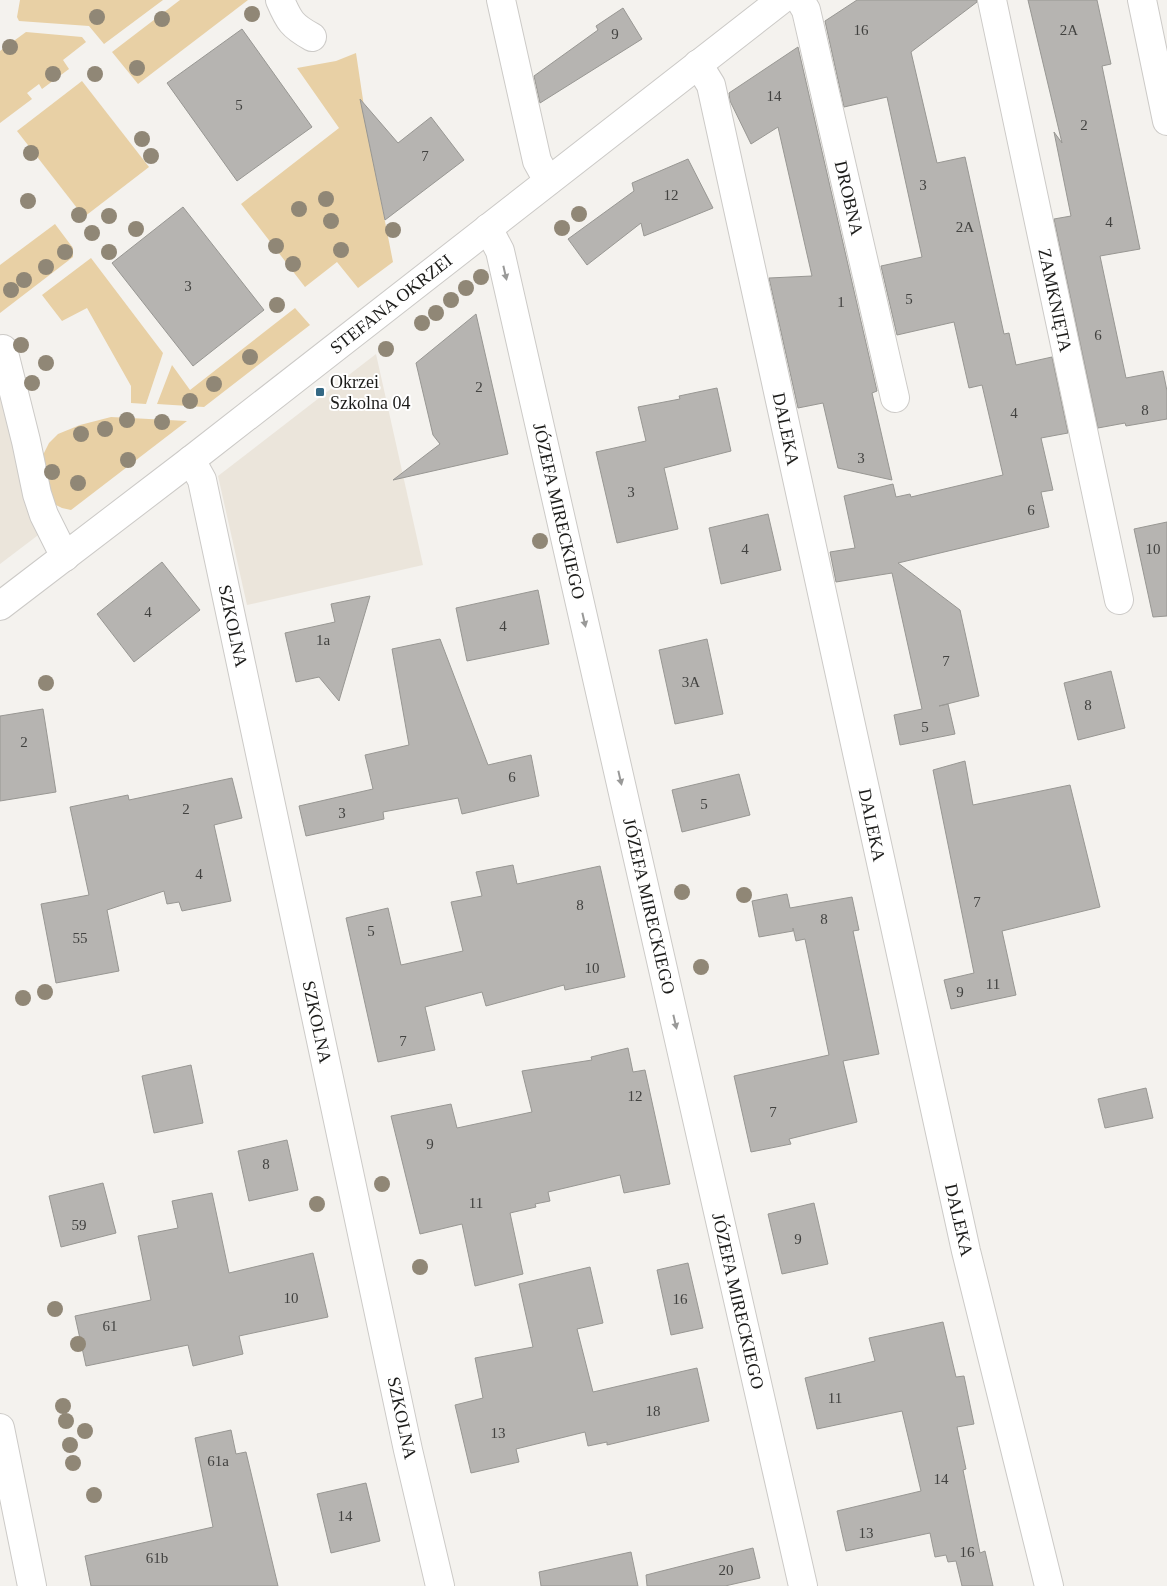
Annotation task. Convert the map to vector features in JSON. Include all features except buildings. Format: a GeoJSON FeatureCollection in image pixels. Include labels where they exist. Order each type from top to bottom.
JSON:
{"type":"FeatureCollection","features":[{"type":"Feature","properties":{"kind":"street"},"geometry":{"type":"LineString","coordinates":[[280,0],[286,14],[297,29],[312,37]]}},
{"type":"Feature","properties":{"kind":"street"},"geometry":{"type":"LineString","coordinates":[[501,0],[536,161],[548,181]]}},
{"type":"Feature","properties":{"kind":"street","name":"STEFANA OKRZEI"},"geometry":{"type":"LineString","coordinates":[[0,606],[191,460],[781,0]]}},
{"type":"Feature","properties":{"kind":"street","name":"DROBNA"},"geometry":{"type":"LineString","coordinates":[[800,0],[806,10],[895,398]]}},
{"type":"Feature","properties":{"kind":"street","name":"ZAMKNIĘTA"},"geometry":{"type":"LineString","coordinates":[[992,0],[1119,600]]}},
{"type":"Feature","properties":{"kind":"street"},"geometry":{"type":"LineString","coordinates":[[1142,0],[1167,121]]}},
{"type":"Feature","properties":{"kind":"street","name":"DALEKA"},"geometry":{"type":"LineString","coordinates":[[698,64],[711,85],[966,1251],[1049,1586]]}},
{"type":"Feature","properties":{"kind":"street","name":"JÓZEFA MIRECKIEGO"},"geometry":{"type":"LineString","coordinates":[[488,228],[496,241],[502,259],[802,1586]]}},
{"type":"Feature","properties":{"kind":"street"},"geometry":{"type":"LineString","coordinates":[[3,349],[37,494],[44,515],[65,557]]}},
{"type":"Feature","properties":{"kind":"street","name":"SZKOLNA"},"geometry":{"type":"LineString","coordinates":[[191,460],[202,480],[406,1440],[440,1586]]}},
{"type":"Feature","properties":{"kind":"street"},"geometry":{"type":"LineString","coordinates":[[0,1428],[32,1586]]}},
{"type":"Feature","properties":{"kind":"shaded area"},"geometry":{"type":"Polygon","coordinates":[[[20,0],[163,0],[104,44],[89,26],[19,21],[17,17],[20,0]]]}},
{"type":"Feature","properties":{"kind":"shaded area"},"geometry":{"type":"Polygon","coordinates":[[[180,0],[248,0],[138,84],[112,52],[180,0]]]}},
{"type":"Feature","properties":{"kind":"shaded area"},"geometry":{"type":"Polygon","coordinates":[[[26,32],[82,37],[86,42],[63,60],[69,69],[42,89],[39,84],[27,93],[32,99],[0,123],[0,51],[26,32]]]}},
{"type":"Feature","properties":{"kind":"shaded area"},"geometry":{"type":"Polygon","coordinates":[[[356,53],[369,140],[393,262],[358,288],[337,262],[305,287],[241,204],[339,128],[297,68],[336,61],[356,53]]]}},
{"type":"Feature","properties":{"kind":"shaded area"},"geometry":{"type":"Polygon","coordinates":[[[82,81],[149,167],[84,217],[17,131],[82,81]]]}},
{"type":"Feature","properties":{"kind":"shaded area"},"geometry":{"type":"Polygon","coordinates":[[[55,224],[73,248],[73,257],[0,313],[0,265],[55,224]]]}},
{"type":"Feature","properties":{"kind":"shaded area"},"geometry":{"type":"Polygon","coordinates":[[[91,258],[163,353],[146,404],[131,403],[131,386],[87,308],[62,321],[42,295],[91,258]]]}},
{"type":"Feature","properties":{"kind":"shaded area"},"geometry":{"type":"Polygon","coordinates":[[[295,308],[310,325],[204,407],[157,404],[172,365],[190,390],[295,308]]]}},
{"type":"Feature","properties":{"kind":"shaded area"},"geometry":{"type":"Polygon","coordinates":[[[0,342],[54,523],[0,564],[0,342]]]}},
{"type":"Feature","properties":{"kind":"shaded area"},"geometry":{"type":"Polygon","coordinates":[[[376,354],[423,565],[247,605],[218,476],[376,354]]]}},
{"type":"Feature","properties":{"kind":"shaded area"},"geometry":{"type":"Polygon","coordinates":[[[111,417],[187,421],[71,510],[52,503],[43,455],[49,443],[58,434],[80,425],[111,417]]]}},
{"type":"Feature","properties":{"kind":"place","name":"Okrzei Szkolna 04"},"geometry":{"type":"Point","coordinates":[320,392]}}]}
